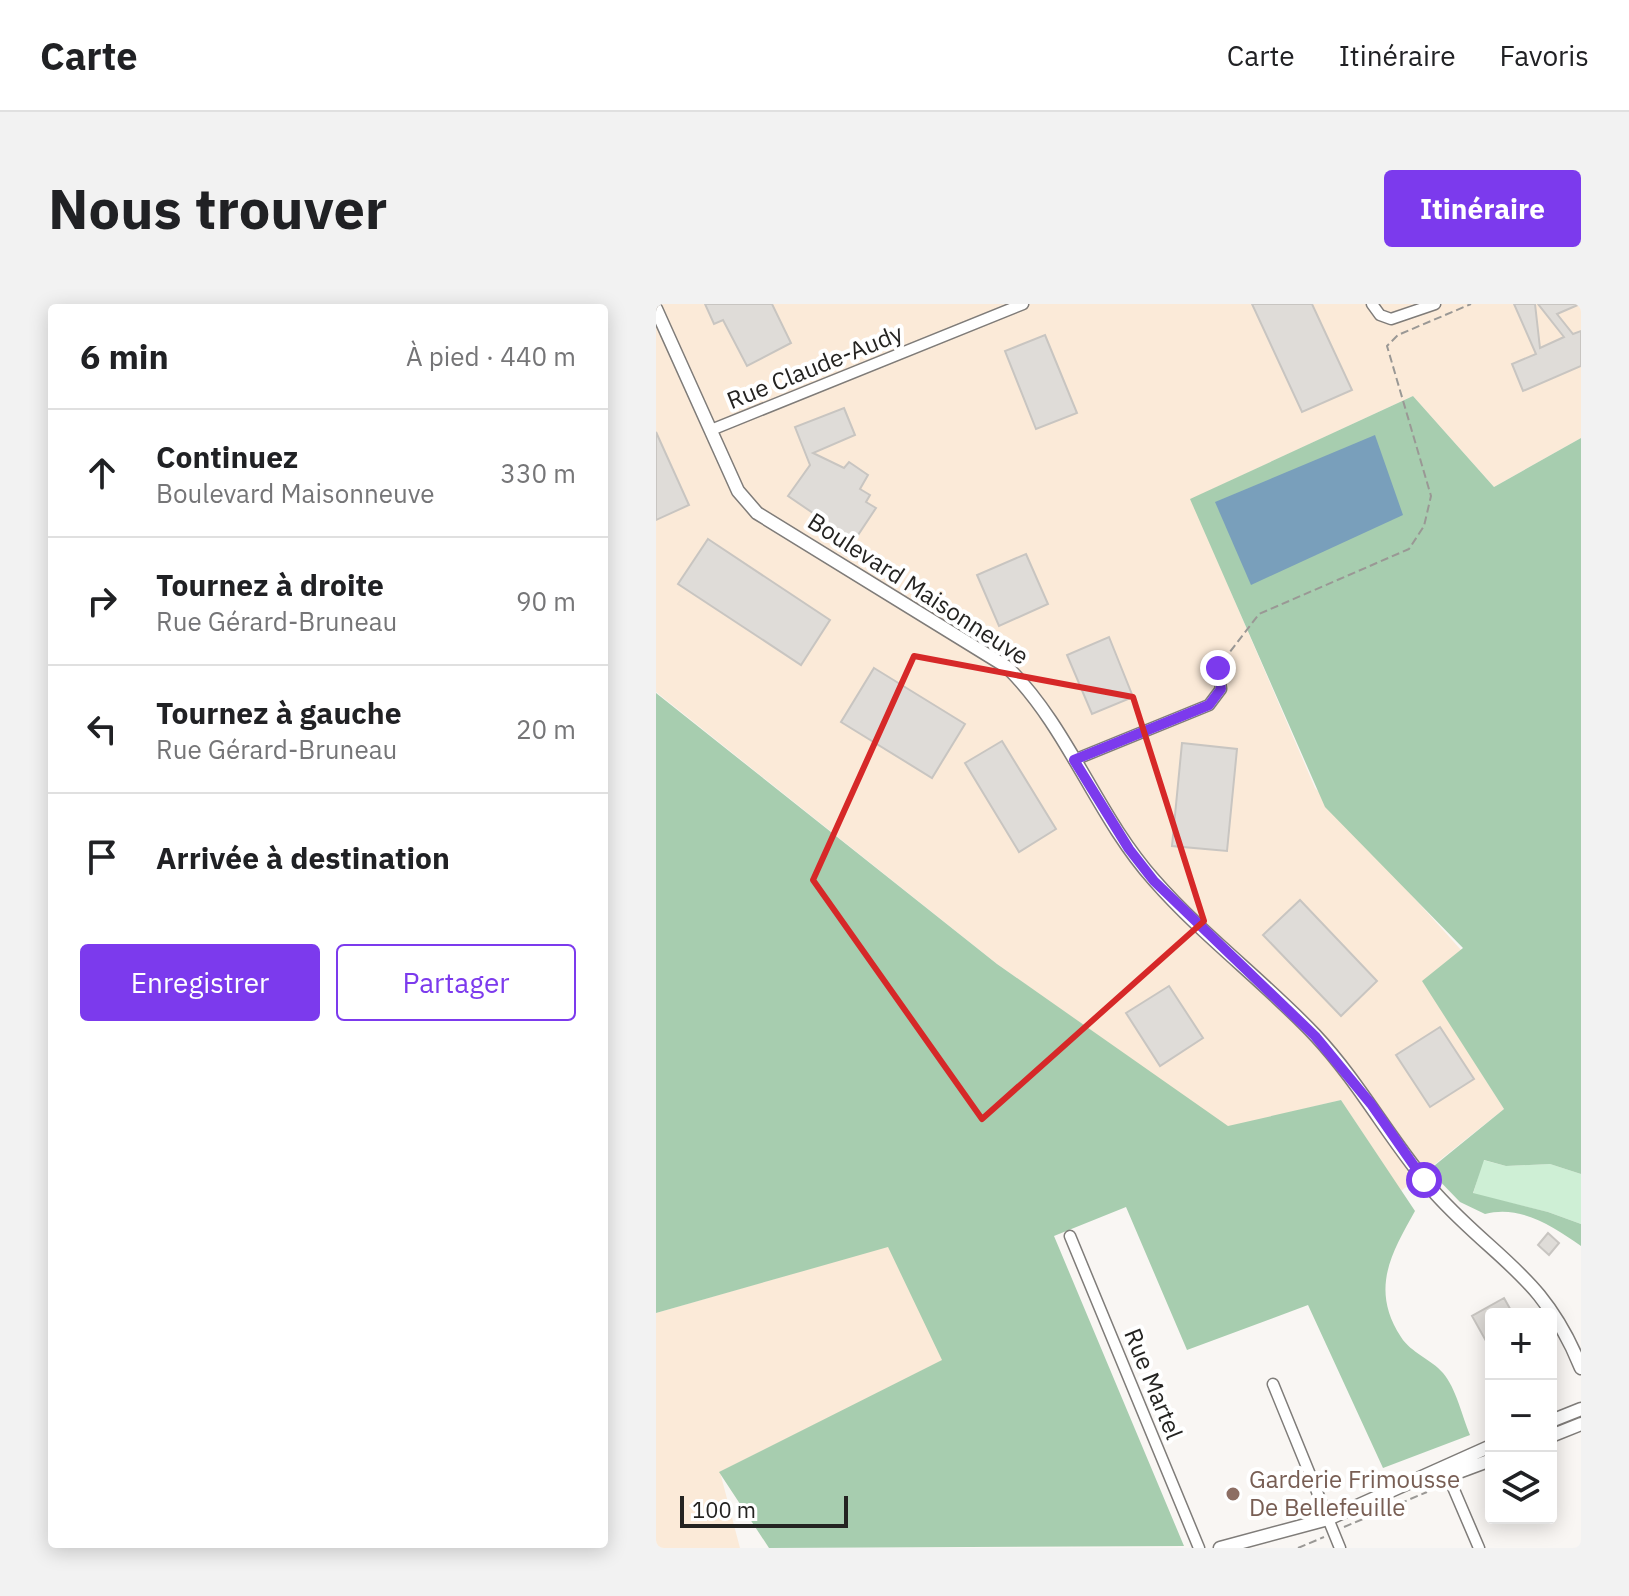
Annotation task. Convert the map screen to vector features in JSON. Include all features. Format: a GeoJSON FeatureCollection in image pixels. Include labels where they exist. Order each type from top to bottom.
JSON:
{"type":"FeatureCollection","features":[{"type":"Feature","properties":{"kind":"street","name":"Rue Claude-Audy"},"geometry":{"type":"LineString","coordinates":[[711,430],[1023,304]]}},
{"type":"Feature","properties":{"kind":"street"},"geometry":{"type":"LineString","coordinates":[[1372,304],[1383,317],[1391,319],[1435,304]]}},
{"type":"Feature","properties":{"kind":"street","name":"Boulevard Maisonneuve"},"geometry":{"type":"LineString","coordinates":[[656,309],[738,491],[757,513],[1007,667],[1033,693],[1120,836],[1154,881],[1315,1036],[1439,1197],[1543,1296],[1562,1326],[1581,1368]]}},
{"type":"Feature","properties":{"kind":"street"},"geometry":{"type":"LineString","coordinates":[[1074,760],[1209,705],[1221,689],[1218,668]]}},
{"type":"Feature","properties":{"kind":"street","name":"Rue Martel"},"geometry":{"type":"LineString","coordinates":[[1070,1236],[1199,1548]]}},
{"type":"Feature","properties":{"kind":"street"},"geometry":{"type":"LineString","coordinates":[[1273,1384],[1340,1548]]}},
{"type":"Feature","properties":{"kind":"street"},"geometry":{"type":"LineString","coordinates":[[1557,1419],[1581,1409]]}},
{"type":"Feature","properties":{"kind":"street"},"geometry":{"type":"LineString","coordinates":[[1557,1434],[1581,1424]]}},
{"type":"Feature","properties":{"kind":"street"},"geometry":{"type":"LineString","coordinates":[[1446,1471],[1485,1449]]}},
{"type":"Feature","properties":{"kind":"street"},"geometry":{"type":"LineString","coordinates":[[1220,1548],[1328,1519],[1415,1482],[1485,1461]]}},
{"type":"Feature","properties":{"kind":"street"},"geometry":{"type":"LineString","coordinates":[[1446,1471],[1479,1548]]}},
{"type":"Feature","properties":{"kind":"path"},"geometry":{"type":"LineString","coordinates":[[1218,668],[1259,614],[1391,559],[1416,541],[1427,517],[1431,496],[1387,346],[1398,335],[1471,304]]}},
{"type":"Feature","properties":{"kind":"path"},"geometry":{"type":"LineString","coordinates":[[1343,1527],[1428,1492]]}},
{"type":"Feature","properties":{"kind":"path"},"geometry":{"type":"LineString","coordinates":[[1298,1548],[1326,1536]]}},
{"type":"Feature","properties":{"kind":"highlighted area"},"geometry":{"type":"Polygon","coordinates":[[[914,656],[1133,697],[1204,921],[982,1119],[813,880],[914,656]]]}},
{"type":"Feature","properties":{"kind":"shaded area"},"geometry":{"type":"Polygon","coordinates":[[[656,304],[1581,304],[1581,438],[1494,487],[1413,396],[1191,499],[1315,788],[1462,951],[1423,981],[1504,1109],[1401,1191],[1341,1100],[1228,1127],[997,964],[656,692],[656,304]]]}},
{"type":"Feature","properties":{"kind":"shaded area"},"geometry":{"type":"Polygon","coordinates":[[[888,1246],[943,1360],[720,1472],[740,1548],[656,1548],[656,1313],[888,1246]]]}},
{"type":"Feature","properties":{"kind":"green space"},"geometry":{"type":"Polygon","coordinates":[[[1413,396],[1494,487],[1581,438],[1581,1174],[1550,1164],[1506,1166],[1484,1160],[1473,1193],[1548,1212],[1581,1224],[1581,1246],[1536,1219],[1511,1212],[1485,1214],[1460,1202],[1429,1170],[1504,1109],[1422,981],[1463,948],[1325,807],[1190,499],[1413,396]]]}},
{"type":"Feature","properties":{"kind":"green space"},"geometry":{"type":"Polygon","coordinates":[[[656,693],[997,964],[1228,1126],[1341,1100],[1415,1211],[1398,1242],[1387,1272],[1385,1287],[1392,1320],[1405,1343],[1448,1379],[1470,1435],[1383,1468],[1308,1305],[1187,1350],[1126,1207],[1054,1236],[1184,1546],[769,1548],[719,1472],[942,1360],[888,1247],[656,1313],[656,693]]]}},
{"type":"Feature","properties":{"kind":"green space"},"geometry":{"type":"Polygon","coordinates":[[[1483,1160],[1506,1166],[1550,1164],[1581,1174],[1581,1224],[1548,1212],[1473,1194],[1483,1160]]]}},
{"type":"Feature","properties":{"kind":"water"},"geometry":{"type":"Polygon","coordinates":[[[1375,435],[1403,515],[1251,585],[1215,502],[1375,435]]]}},
{"type":"Feature","properties":{"kind":"building"},"geometry":{"type":"Polygon","coordinates":[[[705,304],[772,304],[791,343],[747,366],[723,320],[714,324],[705,304]]]}},
{"type":"Feature","properties":{"kind":"building"},"geometry":{"type":"Polygon","coordinates":[[[1252,304],[1312,304],[1352,390],[1302,412],[1252,304]]]}},
{"type":"Feature","properties":{"kind":"building"},"geometry":{"type":"Polygon","coordinates":[[[1514,304],[1535,304],[1540,348],[1564,337],[1538,304],[1580,304],[1557,314],[1573,334],[1581,331],[1581,366],[1523,391],[1512,364],[1536,354],[1514,304]]]}},
{"type":"Feature","properties":{"kind":"building"},"geometry":{"type":"Polygon","coordinates":[[[1045,335],[1077,413],[1036,429],[1005,351],[1045,335]]]}},
{"type":"Feature","properties":{"kind":"building"},"geometry":{"type":"Polygon","coordinates":[[[844,408],[855,435],[813,453],[844,468],[849,462],[868,475],[860,489],[870,495],[866,502],[876,508],[854,541],[788,496],[810,465],[795,427],[844,408]]]}},
{"type":"Feature","properties":{"kind":"building"},"geometry":{"type":"Polygon","coordinates":[[[656,432],[689,505],[656,520],[656,432]]]}},
{"type":"Feature","properties":{"kind":"building"},"geometry":{"type":"Polygon","coordinates":[[[708,539],[830,620],[801,665],[678,584],[708,539]]]}},
{"type":"Feature","properties":{"kind":"building"},"geometry":{"type":"Polygon","coordinates":[[[1026,554],[1048,604],[999,626],[977,575],[1026,554]]]}},
{"type":"Feature","properties":{"kind":"building"},"geometry":{"type":"Polygon","coordinates":[[[1109,637],[1133,697],[1092,714],[1067,655],[1109,637]]]}},
{"type":"Feature","properties":{"kind":"building"},"geometry":{"type":"Polygon","coordinates":[[[874,668],[965,724],[932,778],[841,722],[874,668]]]}},
{"type":"Feature","properties":{"kind":"building"},"geometry":{"type":"Polygon","coordinates":[[[1002,741],[1056,829],[1019,852],[965,763],[1002,741]]]}},
{"type":"Feature","properties":{"kind":"building"},"geometry":{"type":"Polygon","coordinates":[[[1182,743],[1237,749],[1227,851],[1172,846],[1182,743]]]}},
{"type":"Feature","properties":{"kind":"building"},"geometry":{"type":"Polygon","coordinates":[[[1300,900],[1377,981],[1341,1016],[1263,935],[1300,900]]]}},
{"type":"Feature","properties":{"kind":"building"},"geometry":{"type":"Polygon","coordinates":[[[1169,986],[1203,1038],[1160,1066],[1126,1013],[1169,986]]]}},
{"type":"Feature","properties":{"kind":"building"},"geometry":{"type":"Polygon","coordinates":[[[1440,1027],[1474,1079],[1430,1107],[1396,1055],[1440,1027]]]}},
{"type":"Feature","properties":{"kind":"building"},"geometry":{"type":"Polygon","coordinates":[[[1548,1233],[1559,1243],[1549,1255],[1538,1245],[1548,1233]]]}},
{"type":"Feature","properties":{"kind":"building"},"geometry":{"type":"Polygon","coordinates":[[[1504,1298],[1510,1308],[1486,1308],[1504,1298]]]}},
{"type":"Feature","properties":{"kind":"building"},"geometry":{"type":"Polygon","coordinates":[[[1485,1309],[1485,1339],[1472,1316],[1485,1309]]]}},
{"type":"Feature","properties":{"kind":"place","name":"Garderie Frimousse De Bellefeuille"},"geometry":{"type":"Point","coordinates":[1233,1494]}},
{"type":"Feature","properties":{"kind":"route"},"geometry":{"type":"LineString","coordinates":[[1218,668],[1221,689],[1209,705],[1074,760],[1129,849],[1154,881],[1315,1036],[1371,1104],[1424,1180]]}}]}
